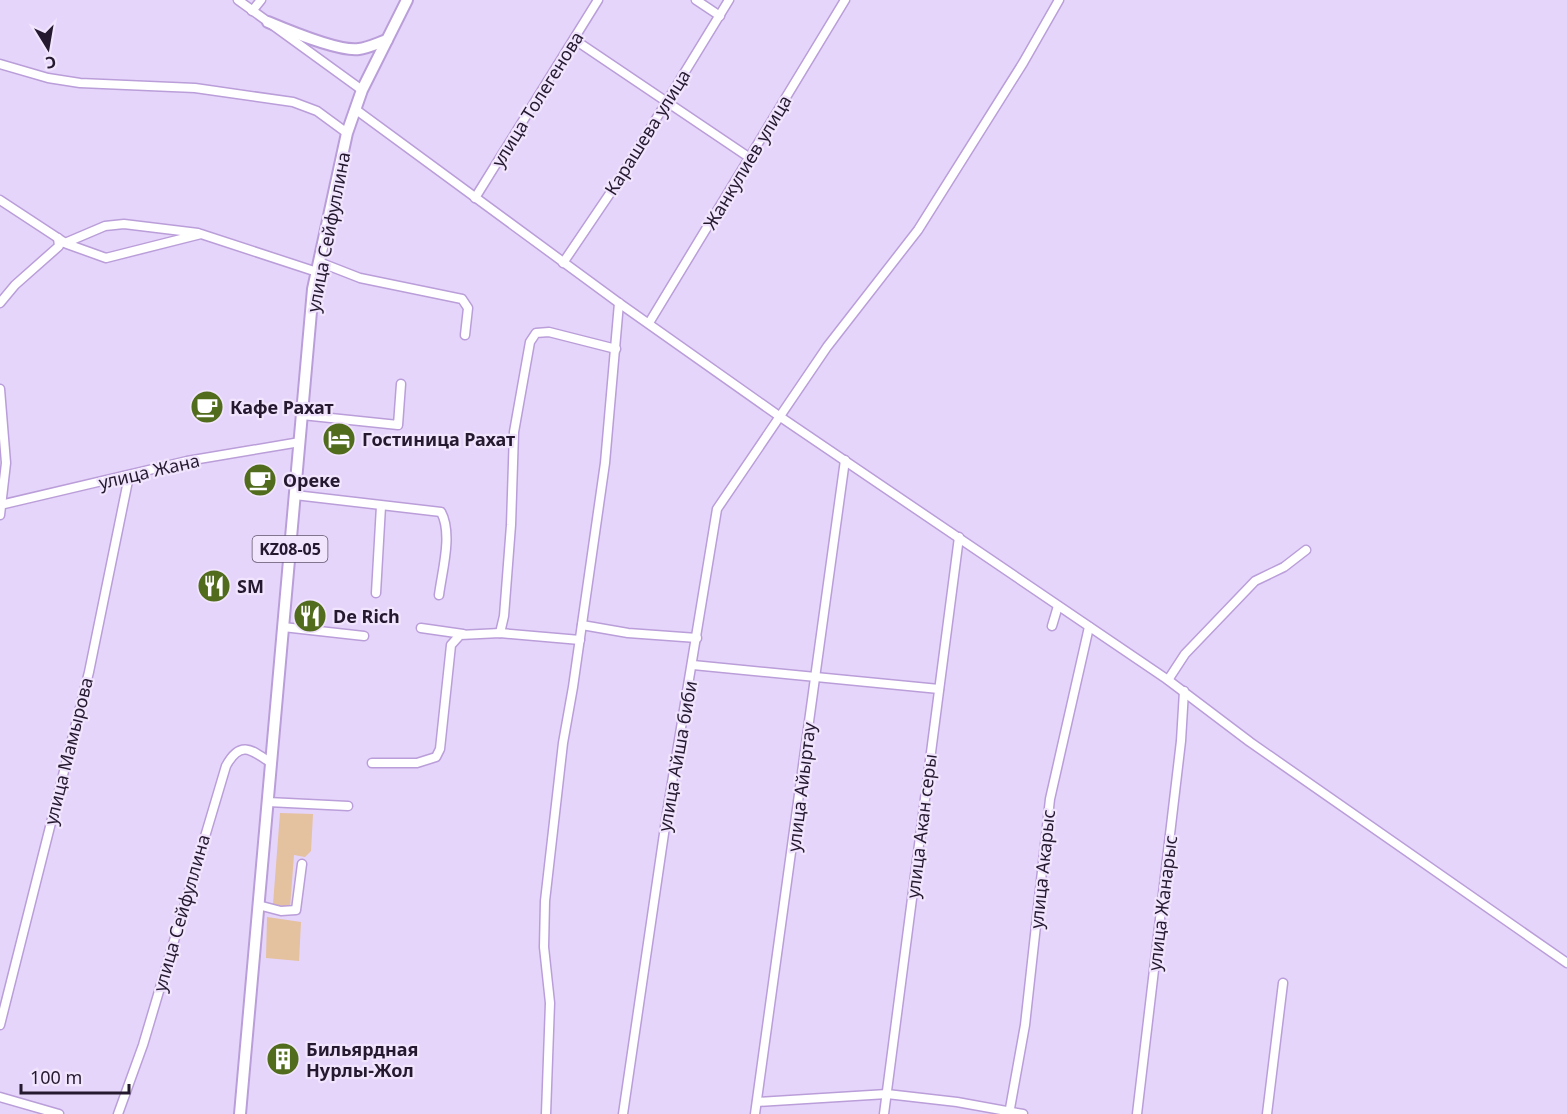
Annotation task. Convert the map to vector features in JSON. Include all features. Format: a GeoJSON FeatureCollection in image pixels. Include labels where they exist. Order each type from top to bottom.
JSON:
{"type":"FeatureCollection","features":[{"type":"Feature","properties":{"kind":"main road","name":"улица Сейфуллина"},"geometry":{"type":"LineString","coordinates":[[240,1114],[302,415],[318,267],[347,133],[355,108],[407,0]]}},
{"type":"Feature","properties":{"kind":"main road"},"geometry":{"type":"LineString","coordinates":[[267,22],[296,34],[351,49],[363,48],[387,40]]}},
{"type":"Feature","properties":{"kind":"street"},"geometry":{"type":"LineString","coordinates":[[238,0],[362,90]]}},
{"type":"Feature","properties":{"kind":"street"},"geometry":{"type":"LineString","coordinates":[[252,11],[261,0]]}},
{"type":"Feature","properties":{"kind":"street","name":"улица Толегенова"},"geometry":{"type":"LineString","coordinates":[[475,198],[598,0]]}},
{"type":"Feature","properties":{"kind":"street"},"geometry":{"type":"LineString","coordinates":[[696,0],[720,16]]}},
{"type":"Feature","properties":{"kind":"street","name":"Карашева улица"},"geometry":{"type":"LineString","coordinates":[[563,263],[729,0]]}},
{"type":"Feature","properties":{"kind":"street","name":"Жанкулиев улица"},"geometry":{"type":"LineString","coordinates":[[649,323],[845,0]]}},
{"type":"Feature","properties":{"kind":"street","name":"улица Айша биби"},"geometry":{"type":"LineString","coordinates":[[623,1114],[666,813],[682,712],[693,665],[717,509],[827,347],[918,230],[1023,63],[1059,0]]}},
{"type":"Feature","properties":{"kind":"street"},"geometry":{"type":"LineString","coordinates":[[574,40],[750,158]]}},
{"type":"Feature","properties":{"kind":"street"},"geometry":{"type":"LineString","coordinates":[[0,64],[48,78],[80,83],[195,88],[293,102],[317,111],[347,133]]}},
{"type":"Feature","properties":{"kind":"street"},"geometry":{"type":"LineString","coordinates":[[355,108],[563,263],[779,416],[1184,691],[1250,742],[1567,963]]}},
{"type":"Feature","properties":{"kind":"street"},"geometry":{"type":"LineString","coordinates":[[0,200],[62,241],[100,257],[117,257],[147,246],[201,234]]}},
{"type":"Feature","properties":{"kind":"street"},"geometry":{"type":"LineString","coordinates":[[0,303],[15,285],[62,241],[105,226],[124,224],[190,230],[360,278],[462,299],[468,308],[465,335]]}},
{"type":"Feature","properties":{"kind":"street"},"geometry":{"type":"LineString","coordinates":[[546,1114],[550,1003],[544,947],[545,901],[562,743],[580,640],[605,463],[619,303]]}},
{"type":"Feature","properties":{"kind":"street"},"geometry":{"type":"LineString","coordinates":[[500,633],[504,616],[511,525],[514,432],[530,342],[536,333],[549,332],[616,349]]}},
{"type":"Feature","properties":{"kind":"street"},"geometry":{"type":"LineString","coordinates":[[302,415],[398,426],[401,384]]}},
{"type":"Feature","properties":{"kind":"street"},"geometry":{"type":"LineString","coordinates":[[0,389],[6,463],[0,515]]}},
{"type":"Feature","properties":{"kind":"street","name":"улица Жана"},"geometry":{"type":"LineString","coordinates":[[1,505],[187,461],[300,442]]}},
{"type":"Feature","properties":{"kind":"street","name":"улица Айыртау"},"geometry":{"type":"LineString","coordinates":[[755,1114],[845,460]]}},
{"type":"Feature","properties":{"kind":"street","name":"улица Мамырова"},"geometry":{"type":"LineString","coordinates":[[0,1025],[89,672],[129,476]]}},
{"type":"Feature","properties":{"kind":"street"},"geometry":{"type":"LineString","coordinates":[[295,495],[441,512],[444,518],[446,540],[439,595]]}},
{"type":"Feature","properties":{"kind":"street"},"geometry":{"type":"LineString","coordinates":[[376,593],[381,506]]}},
{"type":"Feature","properties":{"kind":"street","name":"улица Акан серы"},"geometry":{"type":"LineString","coordinates":[[884,1114],[958,537]]}},
{"type":"Feature","properties":{"kind":"street"},"geometry":{"type":"LineString","coordinates":[[1168,680],[1185,654],[1255,581],[1284,567],[1306,550]]}},
{"type":"Feature","properties":{"kind":"street"},"geometry":{"type":"LineString","coordinates":[[1052,626],[1058,606]]}},
{"type":"Feature","properties":{"kind":"street"},"geometry":{"type":"LineString","coordinates":[[582,625],[628,633],[697,638]]}},
{"type":"Feature","properties":{"kind":"street"},"geometry":{"type":"LineString","coordinates":[[283,627],[364,636]]}},
{"type":"Feature","properties":{"kind":"street","name":"улица Акарыс"},"geometry":{"type":"LineString","coordinates":[[1009,1113],[1026,1014],[1050,799],[1089,627]]}},
{"type":"Feature","properties":{"kind":"street"},"geometry":{"type":"LineString","coordinates":[[421,628],[464,634],[500,633],[580,640]]}},
{"type":"Feature","properties":{"kind":"street"},"geometry":{"type":"LineString","coordinates":[[372,763],[417,763],[436,757],[440,749],[451,645],[454,639],[464,634]]}},
{"type":"Feature","properties":{"kind":"street"},"geometry":{"type":"LineString","coordinates":[[693,665],[939,689]]}},
{"type":"Feature","properties":{"kind":"street","name":"улица Жанарыс"},"geometry":{"type":"LineString","coordinates":[[1137,1114],[1183,723],[1184,691]]}},
{"type":"Feature","properties":{"kind":"street","name":"улица Сейфуллина"},"geometry":{"type":"LineString","coordinates":[[118,1114],[143,1045],[226,766],[233,752],[240,749],[255,752],[271,763]]}},
{"type":"Feature","properties":{"kind":"street"},"geometry":{"type":"LineString","coordinates":[[268,802],[348,806]]}},
{"type":"Feature","properties":{"kind":"street"},"geometry":{"type":"LineString","coordinates":[[258,905],[281,911],[296,910],[302,864]]}},
{"type":"Feature","properties":{"kind":"street"},"geometry":{"type":"LineString","coordinates":[[1267,1114],[1283,983]]}},
{"type":"Feature","properties":{"kind":"street"},"geometry":{"type":"LineString","coordinates":[[757,1102],[887,1094],[957,1102],[1023,1114]]}},
{"type":"Feature","properties":{"kind":"street"},"geometry":{"type":"LineString","coordinates":[[0,1097],[59,1114]]}},
{"type":"Feature","properties":{"kind":"shaded area"},"geometry":{"type":"Polygon","coordinates":[[[280,813],[313,814],[311,851],[305,857],[294,855],[290,908],[273,904],[280,813]]]}},
{"type":"Feature","properties":{"kind":"shaded area"},"geometry":{"type":"Polygon","coordinates":[[[267,917],[301,922],[299,961],[266,958],[267,917]]]}},
{"type":"Feature","properties":{"kind":"place","name":"Кафе Рахат"},"geometry":{"type":"Point","coordinates":[207,407]}},
{"type":"Feature","properties":{"kind":"place","name":"Гостиница Рахат"},"geometry":{"type":"Point","coordinates":[339,439]}},
{"type":"Feature","properties":{"kind":"place","name":"Ореке"},"geometry":{"type":"Point","coordinates":[260,480]}},
{"type":"Feature","properties":{"kind":"place","name":"SM"},"geometry":{"type":"Point","coordinates":[214,586]}},
{"type":"Feature","properties":{"kind":"place","name":"De Rich"},"geometry":{"type":"Point","coordinates":[310,616]}},
{"type":"Feature","properties":{"kind":"place","name":"Бильярдная Нурлы-Жол"},"geometry":{"type":"Point","coordinates":[283,1059]}}]}
